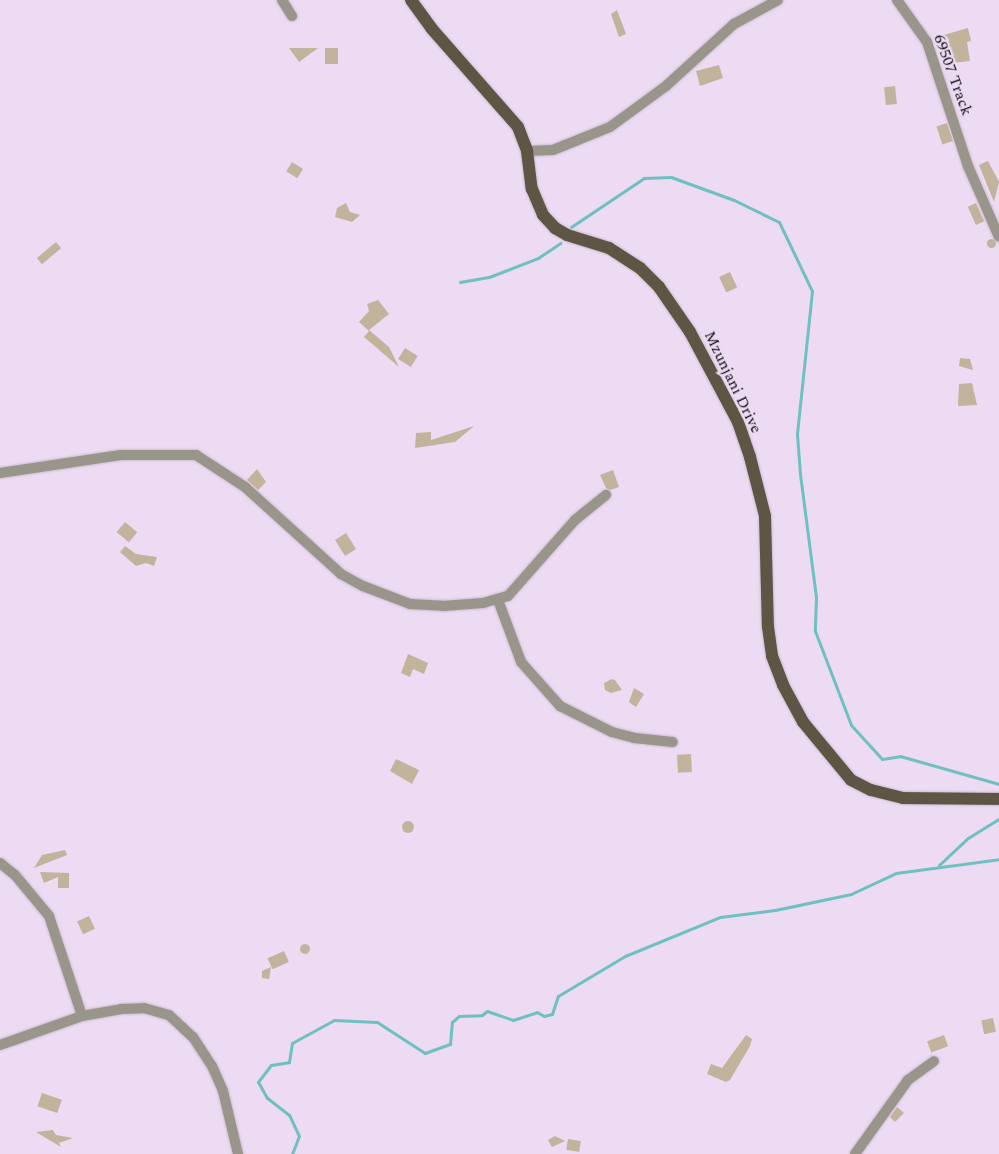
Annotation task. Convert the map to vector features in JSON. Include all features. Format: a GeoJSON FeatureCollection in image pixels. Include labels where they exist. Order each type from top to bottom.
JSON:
{"type":"FeatureCollection","features":[{"type":"Feature","properties":{"kind":"main road","name":"Mzunjani Drive"},"geometry":{"type":"LineString","coordinates":[[411,0],[432,29],[513,120],[527,151],[532,188],[543,215],[555,228],[567,235],[624,256],[658,288],[690,332],[738,422],[765,516],[768,627],[772,656],[783,685],[803,722],[851,780],[870,790],[903,798],[999,799]]}},
{"type":"Feature","properties":{"kind":"street"},"geometry":{"type":"LineString","coordinates":[[282,0],[292,16]]}},
{"type":"Feature","properties":{"kind":"street"},"geometry":{"type":"LineString","coordinates":[[527,151],[553,150],[610,127],[666,86],[734,24],[778,0]]}},
{"type":"Feature","properties":{"kind":"street","name":"69507 Track"},"geometry":{"type":"LineString","coordinates":[[897,0],[927,42],[968,166],[999,236]]}},
{"type":"Feature","properties":{"kind":"street"},"geometry":{"type":"LineString","coordinates":[[0,473],[122,455],[196,455],[245,487],[341,574],[363,586],[410,604],[443,606],[498,600],[516,590],[556,540],[586,509],[606,495]]}},
{"type":"Feature","properties":{"kind":"street"},"geometry":{"type":"LineString","coordinates":[[498,600],[521,662],[560,706],[612,732],[673,742]]}},
{"type":"Feature","properties":{"kind":"street"},"geometry":{"type":"LineString","coordinates":[[0,863],[15,875],[49,916],[82,1016]]}},
{"type":"Feature","properties":{"kind":"street"},"geometry":{"type":"LineString","coordinates":[[0,1045],[82,1016],[144,1008],[169,1016],[185,1028],[212,1066],[223,1091],[238,1154]]}},
{"type":"Feature","properties":{"kind":"street"},"geometry":{"type":"LineString","coordinates":[[855,1154],[908,1080],[934,1061]]}},
{"type":"Feature","properties":{"kind":"building"},"geometry":{"type":"Polygon","coordinates":[[[617,10],[626,34],[619,37],[611,14],[617,10]]]}},
{"type":"Feature","properties":{"kind":"building"},"geometry":{"type":"Polygon","coordinates":[[[968,28],[971,41],[967,42],[970,61],[953,63],[951,49],[946,51],[940,36],[968,28]]]}},
{"type":"Feature","properties":{"kind":"building"},"geometry":{"type":"Polygon","coordinates":[[[289,48],[318,48],[299,62],[289,48]]]}},
{"type":"Feature","properties":{"kind":"building"},"geometry":{"type":"Polygon","coordinates":[[[325,48],[338,48],[338,64],[325,64],[325,48]]]}},
{"type":"Feature","properties":{"kind":"building"},"geometry":{"type":"Polygon","coordinates":[[[719,65],[723,78],[700,86],[696,71],[719,65]]]}},
{"type":"Feature","properties":{"kind":"building"},"geometry":{"type":"Polygon","coordinates":[[[895,86],[897,104],[886,105],[884,87],[895,86]]]}},
{"type":"Feature","properties":{"kind":"building"},"geometry":{"type":"Polygon","coordinates":[[[947,123],[953,141],[942,144],[937,126],[947,123]]]}},
{"type":"Feature","properties":{"kind":"building"},"geometry":{"type":"Polygon","coordinates":[[[988,161],[999,182],[994,202],[979,165],[988,161]]]}},
{"type":"Feature","properties":{"kind":"building"},"geometry":{"type":"Polygon","coordinates":[[[292,162],[303,169],[297,178],[286,171],[292,162]]]}},
{"type":"Feature","properties":{"kind":"building"},"geometry":{"type":"Polygon","coordinates":[[[346,203],[350,212],[360,215],[352,222],[335,217],[337,208],[346,203]]]}},
{"type":"Feature","properties":{"kind":"building"},"geometry":{"type":"Polygon","coordinates":[[[976,203],[984,221],[976,225],[968,207],[976,203]]]}},
{"type":"Feature","properties":{"kind":"building"},"geometry":{"type":"Polygon","coordinates":[[[991,238],[996,243],[991,248],[986,243],[991,238]]]}},
{"type":"Feature","properties":{"kind":"building"},"geometry":{"type":"Polygon","coordinates":[[[56,242],[61,248],[42,264],[37,258],[56,242]]]}},
{"type":"Feature","properties":{"kind":"building"},"geometry":{"type":"Polygon","coordinates":[[[730,272],[737,287],[726,292],[719,277],[730,272]]]}},
{"type":"Feature","properties":{"kind":"building"},"geometry":{"type":"Polygon","coordinates":[[[378,300],[389,314],[369,330],[389,347],[399,367],[364,337],[369,331],[359,322],[369,311],[367,304],[378,300]]]}},
{"type":"Feature","properties":{"kind":"building"},"geometry":{"type":"Polygon","coordinates":[[[405,348],[418,356],[411,367],[398,359],[405,348]]]}},
{"type":"Feature","properties":{"kind":"building"},"geometry":{"type":"Polygon","coordinates":[[[960,358],[970,359],[973,370],[959,366],[960,358]]]}},
{"type":"Feature","properties":{"kind":"building"},"geometry":{"type":"Polygon","coordinates":[[[972,383],[977,405],[958,406],[959,384],[972,383]]]}},
{"type":"Feature","properties":{"kind":"building"},"geometry":{"type":"Polygon","coordinates":[[[474,426],[455,442],[415,448],[416,433],[431,432],[431,440],[474,426]]]}},
{"type":"Feature","properties":{"kind":"building"},"geometry":{"type":"Polygon","coordinates":[[[257,469],[266,482],[258,490],[247,480],[257,469]]]}},
{"type":"Feature","properties":{"kind":"building"},"geometry":{"type":"Polygon","coordinates":[[[613,470],[619,487],[610,490],[606,488],[600,475],[613,470]]]}},
{"type":"Feature","properties":{"kind":"building"},"geometry":{"type":"Polygon","coordinates":[[[125,522],[137,532],[129,542],[117,532],[125,522]]]}},
{"type":"Feature","properties":{"kind":"building"},"geometry":{"type":"Polygon","coordinates":[[[346,533],[356,549],[345,556],[335,540],[346,533]]]}},
{"type":"Feature","properties":{"kind":"building"},"geometry":{"type":"Polygon","coordinates":[[[125,546],[136,554],[157,557],[154,566],[146,563],[136,566],[120,552],[125,546]]]}},
{"type":"Feature","properties":{"kind":"building"},"geometry":{"type":"Polygon","coordinates":[[[408,654],[428,663],[424,674],[413,669],[410,677],[401,673],[408,654]]]}},
{"type":"Feature","properties":{"kind":"building"},"geometry":{"type":"Polygon","coordinates":[[[612,679],[615,680],[622,690],[611,693],[605,690],[604,683],[612,679]]]}},
{"type":"Feature","properties":{"kind":"building"},"geometry":{"type":"Polygon","coordinates":[[[634,688],[644,694],[636,707],[629,702],[634,688]]]}},
{"type":"Feature","properties":{"kind":"building"},"geometry":{"type":"Polygon","coordinates":[[[691,754],[692,772],[678,773],[677,755],[691,754]]]}},
{"type":"Feature","properties":{"kind":"building"},"geometry":{"type":"Polygon","coordinates":[[[396,759],[419,770],[412,784],[390,771],[396,759]]]}},
{"type":"Feature","properties":{"kind":"building"},"geometry":{"type":"Polygon","coordinates":[[[410,821],[413,822],[413,832],[406,833],[403,832],[402,825],[403,822],[410,821]]]}},
{"type":"Feature","properties":{"kind":"building"},"geometry":{"type":"Polygon","coordinates":[[[65,850],[67,855],[34,868],[42,855],[65,850]]]}},
{"type":"Feature","properties":{"kind":"building"},"geometry":{"type":"Polygon","coordinates":[[[40,872],[69,873],[69,888],[58,888],[58,877],[44,883],[40,872]]]}},
{"type":"Feature","properties":{"kind":"building"},"geometry":{"type":"Polygon","coordinates":[[[89,916],[95,929],[83,934],[77,921],[89,916]]]}},
{"type":"Feature","properties":{"kind":"building"},"geometry":{"type":"Polygon","coordinates":[[[305,944],[310,949],[305,954],[300,949],[305,944]]]}},
{"type":"Feature","properties":{"kind":"building"},"geometry":{"type":"Polygon","coordinates":[[[284,951],[289,962],[272,969],[268,958],[284,951]]]}},
{"type":"Feature","properties":{"kind":"building"},"geometry":{"type":"Polygon","coordinates":[[[271,967],[269,979],[262,978],[262,971],[271,967]]]}},
{"type":"Feature","properties":{"kind":"building"},"geometry":{"type":"Polygon","coordinates":[[[993,1018],[996,1032],[984,1034],[981,1020],[993,1018]]]}},
{"type":"Feature","properties":{"kind":"building"},"geometry":{"type":"Polygon","coordinates":[[[746,1035],[752,1039],[750,1046],[730,1080],[726,1082],[707,1074],[711,1064],[722,1068],[746,1035]]]}},
{"type":"Feature","properties":{"kind":"building"},"geometry":{"type":"Polygon","coordinates":[[[944,1035],[948,1046],[931,1052],[927,1041],[944,1035]]]}},
{"type":"Feature","properties":{"kind":"building"},"geometry":{"type":"Polygon","coordinates":[[[42,1093],[62,1100],[57,1113],[37,1106],[42,1093]]]}},
{"type":"Feature","properties":{"kind":"building"},"geometry":{"type":"Polygon","coordinates":[[[897,1107],[904,1113],[895,1122],[890,1117],[897,1107]]]}},
{"type":"Feature","properties":{"kind":"building"},"geometry":{"type":"Polygon","coordinates":[[[53,1130],[56,1135],[73,1138],[59,1143],[61,1147],[36,1132],[53,1130]]]}},
{"type":"Feature","properties":{"kind":"building"},"geometry":{"type":"Polygon","coordinates":[[[555,1136],[565,1141],[552,1147],[548,1140],[555,1136]]]}},
{"type":"Feature","properties":{"kind":"building"},"geometry":{"type":"Polygon","coordinates":[[[568,1139],[581,1141],[579,1152],[566,1150],[568,1139]]]}},
{"type":"Feature","properties":{"kind":"waterway"},"geometry":{"type":"LineString","coordinates":[[571,227],[644,178],[671,177],[734,200],[779,222],[812,291],[797,434],[800,474],[816,597],[815,631],[851,725],[882,759],[900,756],[999,784]]}},
{"type":"Feature","properties":{"kind":"waterway"},"geometry":{"type":"LineString","coordinates":[[460,282],[489,277],[538,258],[560,243]]}},
{"type":"Feature","properties":{"kind":"waterway"},"geometry":{"type":"LineString","coordinates":[[939,865],[968,838],[999,819]]}},
{"type":"Feature","properties":{"kind":"waterway"},"geometry":{"type":"LineString","coordinates":[[292,1154],[299,1136],[289,1115],[267,1098],[258,1082],[271,1065],[289,1062],[292,1043],[334,1020],[377,1022],[425,1053],[450,1044],[452,1022],[459,1016],[482,1015],[487,1011],[513,1020],[537,1012],[544,1016],[552,1014],[558,996],[625,956],[720,917],[775,910],[851,894],[896,873],[999,859]]}}]}
